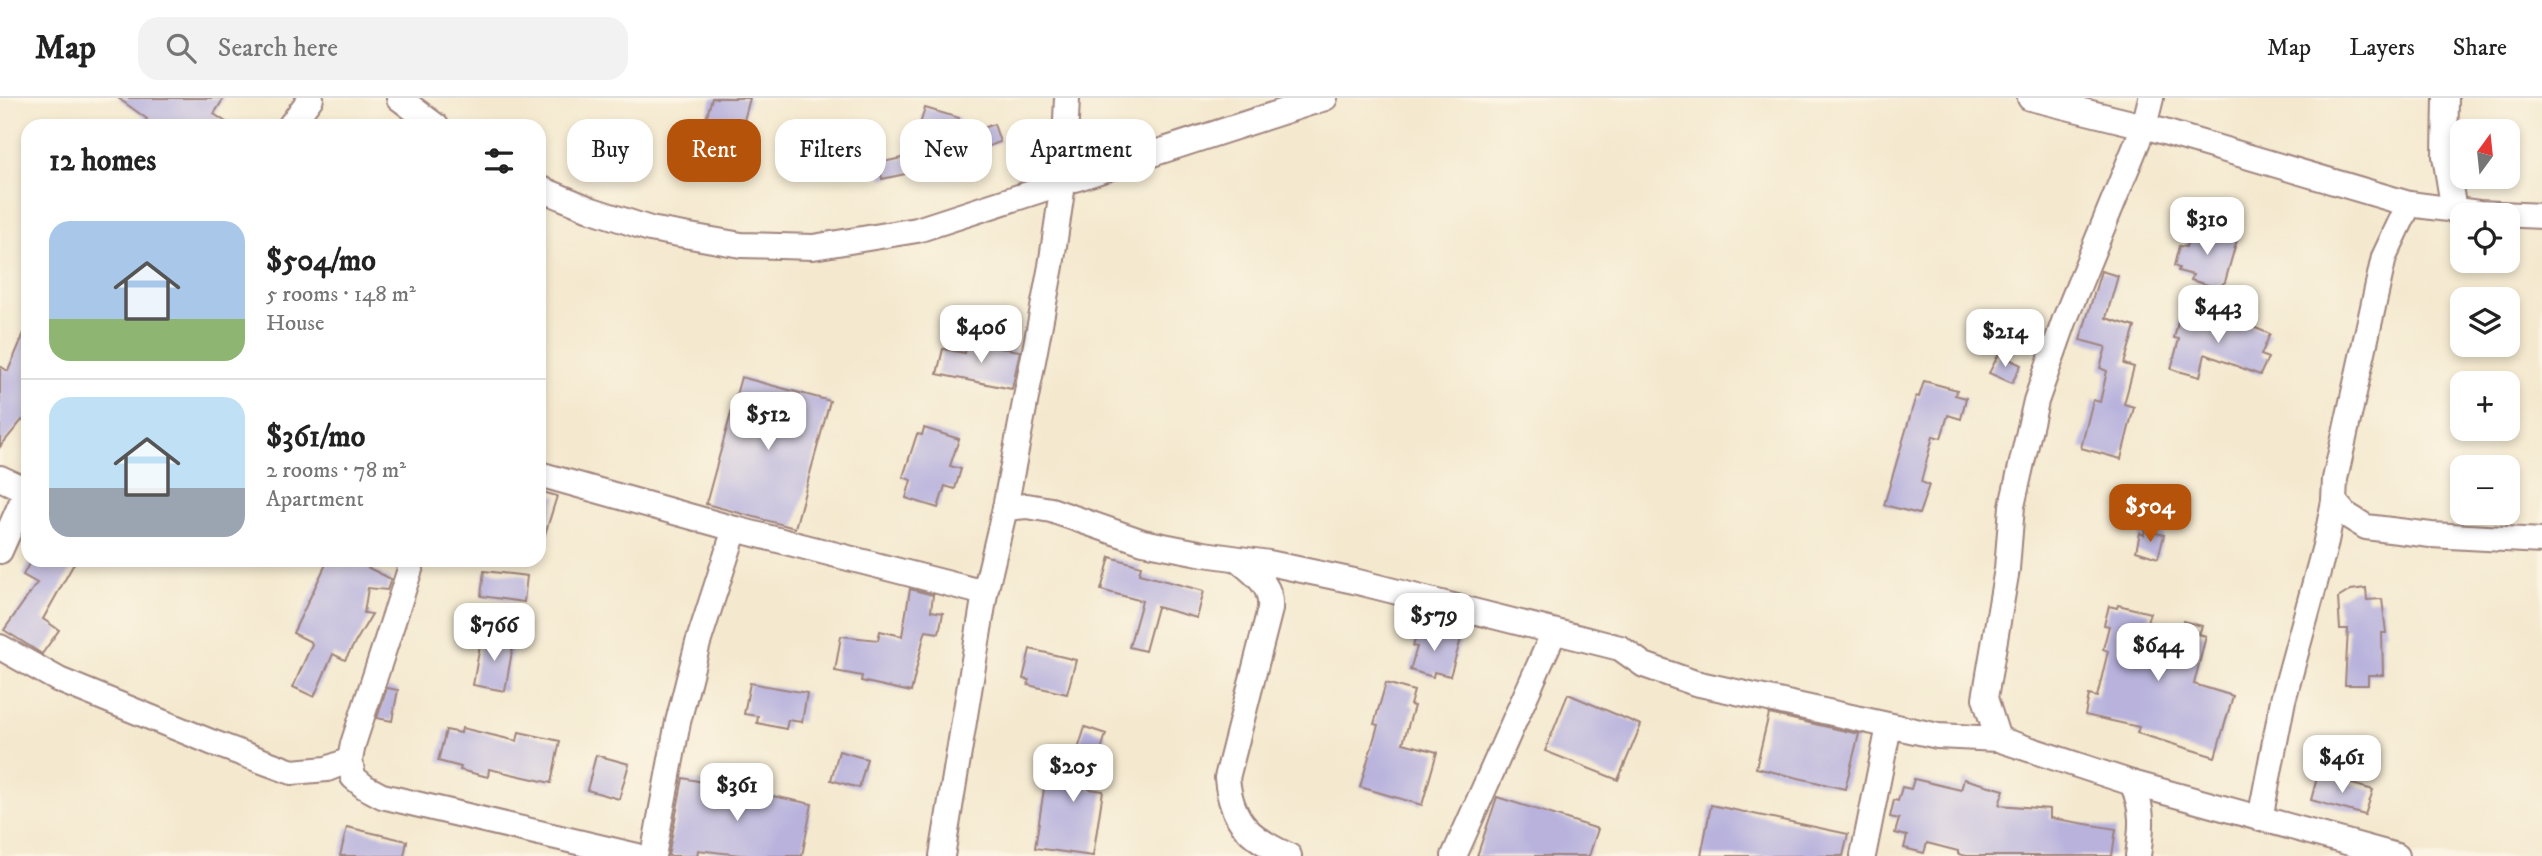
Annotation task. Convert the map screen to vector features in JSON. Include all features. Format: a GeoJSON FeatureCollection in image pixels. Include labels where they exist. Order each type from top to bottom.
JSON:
{"type":"FeatureCollection","features":[{"type":"Feature","properties":{"kind":"street"},"geometry":{"type":"LineString","coordinates":[[295,119],[311,98]]}},
{"type":"Feature","properties":{"kind":"street"},"geometry":{"type":"LineString","coordinates":[[400,98],[427,119]]}},
{"type":"Feature","properties":{"kind":"street"},"geometry":{"type":"LineString","coordinates":[[942,856],[985,593],[1005,508],[1052,266],[1063,184],[1067,98]]}},
{"type":"Feature","properties":{"kind":"street"},"geometry":{"type":"LineString","coordinates":[[546,191],[592,210],[650,229],[741,245],[813,247],[917,230],[1325,98]]}},
{"type":"Feature","properties":{"kind":"street"},"geometry":{"type":"LineString","coordinates":[[2030,98],[2144,126],[2409,204],[2450,210]]}},
{"type":"Feature","properties":{"kind":"street"},"geometry":{"type":"LineString","coordinates":[[1998,739],[1986,698],[2007,569],[2012,506],[2036,401],[2065,319],[2144,126],[2151,98]]}},
{"type":"Feature","properties":{"kind":"street"},"geometry":{"type":"LineString","coordinates":[[2446,98],[2445,156],[2453,203]]}},
{"type":"Feature","properties":{"kind":"street"},"geometry":{"type":"LineString","coordinates":[[2260,819],[2283,700],[2325,546],[2334,501],[2335,479],[2384,257],[2409,204]]}},
{"type":"Feature","properties":{"kind":"street"},"geometry":{"type":"LineString","coordinates":[[2520,215],[2542,216]]}},
{"type":"Feature","properties":{"kind":"street"},"geometry":{"type":"LineString","coordinates":[[546,476],[735,530],[985,593]]}},
{"type":"Feature","properties":{"kind":"street"},"geometry":{"type":"LineString","coordinates":[[0,478],[21,487]]}},
{"type":"Feature","properties":{"kind":"street"},"geometry":{"type":"LineString","coordinates":[[2334,501],[2345,514],[2366,527],[2431,535],[2542,541]]}},
{"type":"Feature","properties":{"kind":"street"},"geometry":{"type":"LineString","coordinates":[[0,551],[21,503]]}},
{"type":"Feature","properties":{"kind":"street"},"geometry":{"type":"LineString","coordinates":[[1005,508],[1027,506],[1051,510],[1143,542],[1269,563],[1354,581],[1620,649],[1644,665],[1695,682],[1938,736],[1998,739],[2132,783],[2397,856]]}},
{"type":"Feature","properties":{"kind":"street"},"geometry":{"type":"LineString","coordinates":[[2325,546],[2366,527]]}},
{"type":"Feature","properties":{"kind":"street"},"geometry":{"type":"LineString","coordinates":[[653,856],[678,722],[691,669],[711,598],[735,530]]}},
{"type":"Feature","properties":{"kind":"street"},"geometry":{"type":"LineString","coordinates":[[1239,560],[1266,586],[1271,595],[1227,778],[1229,794],[1234,811],[1244,828],[1256,838],[1289,856]]}},
{"type":"Feature","properties":{"kind":"street"},"geometry":{"type":"LineString","coordinates":[[411,567],[353,744],[350,760],[353,777],[365,788],[382,796],[637,856]]}},
{"type":"Feature","properties":{"kind":"street"},"geometry":{"type":"LineString","coordinates":[[1454,856],[1554,632]]}},
{"type":"Feature","properties":{"kind":"street"},"geometry":{"type":"LineString","coordinates":[[0,647],[59,680],[292,772],[327,769],[350,760]]}},
{"type":"Feature","properties":{"kind":"street"},"geometry":{"type":"LineString","coordinates":[[1863,856],[1889,726]]}},
{"type":"Feature","properties":{"kind":"street"},"geometry":{"type":"LineString","coordinates":[[2132,783],[2140,802],[2142,819],[2138,856]]}},
{"type":"Feature","properties":{"kind":"building"},"geometry":{"type":"Polygon","coordinates":[[[118,98],[224,98],[214,114],[222,119],[147,119],[118,98]]]}},
{"type":"Feature","properties":{"kind":"building"},"geometry":{"type":"Polygon","coordinates":[[[712,98],[750,98],[744,119],[706,119],[712,98]]]}},
{"type":"Feature","properties":{"kind":"building"},"geometry":{"type":"Polygon","coordinates":[[[925,108],[959,118],[959,119],[922,119],[925,108]]]}},
{"type":"Feature","properties":{"kind":"building"},"geometry":{"type":"Polygon","coordinates":[[[994,124],[1000,142],[992,145],[992,125],[994,124]]]}},
{"type":"Feature","properties":{"kind":"building"},"geometry":{"type":"Polygon","coordinates":[[[900,158],[900,175],[886,178],[886,161],[900,158]]]}},
{"type":"Feature","properties":{"kind":"building"},"geometry":{"type":"Polygon","coordinates":[[[2205,227],[2238,236],[2225,282],[2218,288],[2191,280],[2193,275],[2178,271],[2179,268],[2174,266],[2179,246],[2186,247],[2189,236],[2202,239],[2205,227]]]}},
{"type":"Feature","properties":{"kind":"building"},"geometry":{"type":"Polygon","coordinates":[[[2101,271],[2118,276],[2106,318],[2135,327],[2124,364],[2134,367],[2124,404],[2134,407],[2121,459],[2081,448],[2093,400],[2100,402],[2107,371],[2100,368],[2106,347],[2080,340],[2101,271]]]}},
{"type":"Feature","properties":{"kind":"building"},"geometry":{"type":"Polygon","coordinates":[[[2192,315],[2235,325],[2236,320],[2270,334],[2261,355],[2268,358],[2260,375],[2205,354],[2200,377],[2171,369],[2179,339],[2174,338],[2179,318],[2190,321],[2192,315]]]}},
{"type":"Feature","properties":{"kind":"building"},"geometry":{"type":"Polygon","coordinates":[[[21,340],[21,421],[0,447],[0,366],[8,371],[21,340]]]}},
{"type":"Feature","properties":{"kind":"building"},"geometry":{"type":"Polygon","coordinates":[[[967,343],[1020,351],[1012,389],[937,374],[943,349],[965,353],[967,343]]]}},
{"type":"Feature","properties":{"kind":"building"},"geometry":{"type":"Polygon","coordinates":[[[1999,354],[2021,365],[2012,383],[1989,373],[1999,354]]]}},
{"type":"Feature","properties":{"kind":"building"},"geometry":{"type":"Polygon","coordinates":[[[741,377],[830,401],[795,528],[706,504],[741,377]]]}},
{"type":"Feature","properties":{"kind":"building"},"geometry":{"type":"Polygon","coordinates":[[[1924,381],[1957,390],[1955,395],[1966,398],[1961,419],[1948,415],[1941,438],[1933,436],[1921,482],[1929,485],[1919,514],[1884,505],[1916,396],[1919,397],[1924,381]]]}},
{"type":"Feature","properties":{"kind":"building"},"geometry":{"type":"Polygon","coordinates":[[[924,428],[959,439],[950,466],[961,469],[955,489],[945,486],[938,508],[906,498],[911,480],[903,477],[917,434],[922,435],[924,428]]]}},
{"type":"Feature","properties":{"kind":"building"},"geometry":{"type":"Polygon","coordinates":[[[546,493],[557,496],[546,531],[546,493]]]}},
{"type":"Feature","properties":{"kind":"building"},"geometry":{"type":"Polygon","coordinates":[[[2145,530],[2164,535],[2158,558],[2136,551],[2140,533],[2144,535],[2145,530]]]}},
{"type":"Feature","properties":{"kind":"building"},"geometry":{"type":"Polygon","coordinates":[[[1110,557],[1141,566],[1139,574],[1204,591],[1197,618],[1157,607],[1145,651],[1129,647],[1142,601],[1101,590],[1110,557]]]}},
{"type":"Feature","properties":{"kind":"building"},"geometry":{"type":"Polygon","coordinates":[[[27,567],[72,567],[43,619],[59,630],[42,654],[4,630],[37,583],[23,575],[27,567]]]}},
{"type":"Feature","properties":{"kind":"building"},"geometry":{"type":"Polygon","coordinates":[[[325,567],[367,567],[391,579],[387,590],[368,588],[364,613],[372,614],[345,660],[333,654],[314,697],[293,687],[312,644],[293,633],[325,567]]]}},
{"type":"Feature","properties":{"kind":"building"},"geometry":{"type":"Polygon","coordinates":[[[484,571],[527,576],[524,602],[481,596],[484,571]]]}},
{"type":"Feature","properties":{"kind":"building"},"geometry":{"type":"Polygon","coordinates":[[[2366,588],[2367,600],[2382,599],[2386,633],[2382,633],[2383,675],[2368,675],[2368,685],[2345,685],[2348,629],[2340,629],[2338,598],[2351,590],[2366,588]]]}},
{"type":"Feature","properties":{"kind":"building"},"geometry":{"type":"Polygon","coordinates":[[[910,589],[933,595],[931,611],[943,613],[939,633],[926,631],[911,692],[861,681],[862,676],[835,671],[841,636],[878,640],[880,631],[902,636],[910,589]]]}},
{"type":"Feature","properties":{"kind":"building"},"geometry":{"type":"Polygon","coordinates":[[[2118,605],[2150,613],[2147,622],[2181,631],[2183,621],[2202,626],[2199,634],[2206,636],[2194,684],[2233,696],[2215,757],[2137,733],[2139,727],[2085,715],[2089,695],[2097,697],[2108,651],[2103,649],[2109,626],[2104,625],[2109,606],[2117,608],[2118,605]]]}},
{"type":"Feature","properties":{"kind":"building"},"geometry":{"type":"Polygon","coordinates":[[[1419,626],[1461,639],[1450,676],[1434,672],[1433,677],[1410,670],[1417,647],[1413,646],[1419,626]]]}},
{"type":"Feature","properties":{"kind":"building"},"geometry":{"type":"Polygon","coordinates":[[[482,634],[514,640],[505,691],[473,685],[482,634]]]}},
{"type":"Feature","properties":{"kind":"building"},"geometry":{"type":"Polygon","coordinates":[[[1030,649],[1076,660],[1067,694],[1028,685],[1029,680],[1023,679],[1030,649]]]}},
{"type":"Feature","properties":{"kind":"building"},"geometry":{"type":"Polygon","coordinates":[[[750,683],[807,693],[802,722],[788,720],[786,729],[757,723],[758,716],[744,714],[750,683]]]}},
{"type":"Feature","properties":{"kind":"building"},"geometry":{"type":"Polygon","coordinates":[[[1386,683],[1414,691],[1410,705],[1414,706],[1403,743],[1437,752],[1422,805],[1360,787],[1378,725],[1374,724],[1386,683]]]}},
{"type":"Feature","properties":{"kind":"building"},"geometry":{"type":"Polygon","coordinates":[[[387,688],[398,690],[392,721],[377,718],[387,688]]]}},
{"type":"Feature","properties":{"kind":"building"},"geometry":{"type":"Polygon","coordinates":[[[1568,694],[1641,725],[1618,780],[1545,751],[1568,694]]]}},
{"type":"Feature","properties":{"kind":"building"},"geometry":{"type":"Polygon","coordinates":[[[1769,714],[1859,734],[1845,789],[1756,768],[1769,714]]]}},
{"type":"Feature","properties":{"kind":"building"},"geometry":{"type":"Polygon","coordinates":[[[1085,727],[1106,734],[1089,789],[1103,791],[1093,856],[1035,848],[1045,782],[1067,785],[1085,727]]]}},
{"type":"Feature","properties":{"kind":"building"},"geometry":{"type":"Polygon","coordinates":[[[462,728],[517,741],[519,732],[560,741],[551,783],[489,769],[488,777],[438,761],[446,730],[461,733],[462,728]]]}},
{"type":"Feature","properties":{"kind":"building"},"geometry":{"type":"Polygon","coordinates":[[[839,751],[867,759],[859,788],[831,780],[839,751]]]}},
{"type":"Feature","properties":{"kind":"building"},"geometry":{"type":"Polygon","coordinates":[[[596,755],[629,764],[619,799],[587,790],[596,755]]]}},
{"type":"Feature","properties":{"kind":"building"},"geometry":{"type":"Polygon","coordinates":[[[2318,774],[2373,790],[2365,815],[2311,800],[2318,774]]]}},
{"type":"Feature","properties":{"kind":"building"},"geometry":{"type":"Polygon","coordinates":[[[683,778],[812,804],[802,856],[749,856],[698,850],[697,856],[668,856],[683,778]]]}},
{"type":"Feature","properties":{"kind":"building"},"geometry":{"type":"Polygon","coordinates":[[[1914,779],[1961,790],[1964,779],[2004,790],[1999,805],[2050,809],[2050,818],[2116,829],[2112,856],[1967,856],[1927,843],[1924,853],[1904,848],[1907,836],[1895,833],[1899,819],[1890,817],[1894,800],[1898,801],[1902,787],[1911,789],[1914,779]]]}},
{"type":"Feature","properties":{"kind":"building"},"geometry":{"type":"Polygon","coordinates":[[[1497,797],[1598,829],[1589,856],[1477,856],[1497,797]]]}},
{"type":"Feature","properties":{"kind":"building"},"geometry":{"type":"Polygon","coordinates":[[[1711,805],[1848,834],[1843,856],[1701,856],[1711,805]]]}},
{"type":"Feature","properties":{"kind":"building"},"geometry":{"type":"Polygon","coordinates":[[[347,827],[407,841],[404,856],[340,856],[347,827]]]}}]}
